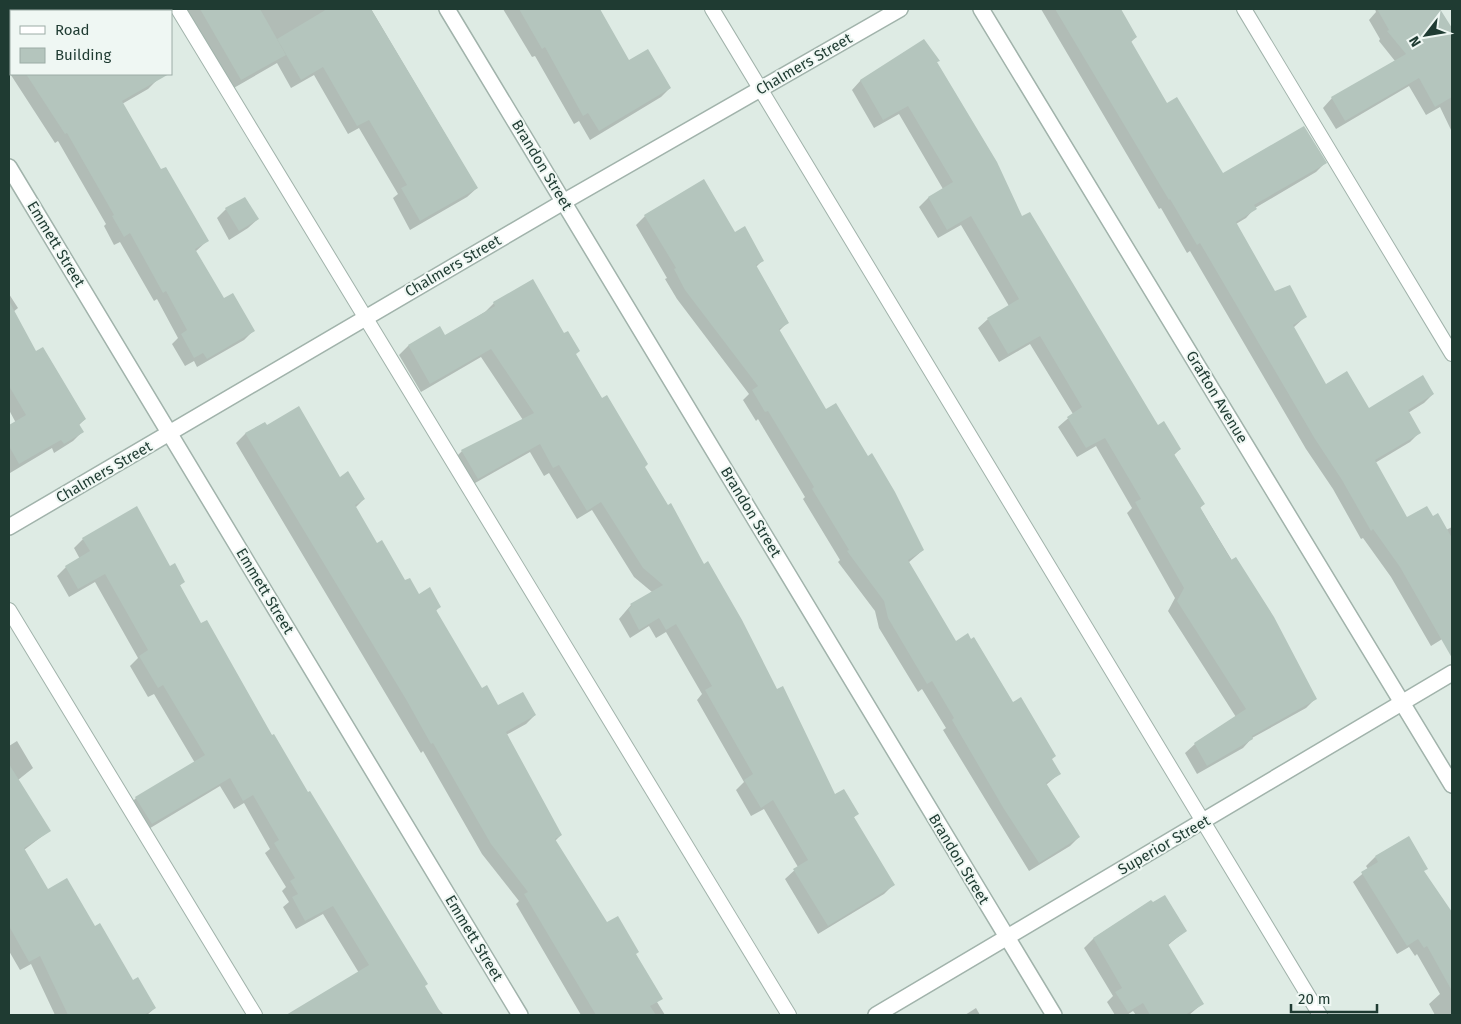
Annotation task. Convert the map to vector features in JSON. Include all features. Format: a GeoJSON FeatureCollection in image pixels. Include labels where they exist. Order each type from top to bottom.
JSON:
{"type":"FeatureCollection","features":[{"type":"Feature","properties":{"kind":"street","name":"Brandon Street"},"geometry":{"type":"LineString","coordinates":[[447,9],[565,201],[1054,1015]]}},
{"type":"Feature","properties":{"kind":"street","name":"Chalmers Street"},"geometry":{"type":"LineString","coordinates":[[9,527],[565,201],[900,9]]}},
{"type":"Feature","properties":{"kind":"street","name":"Grafton Avenue"},"geometry":{"type":"LineString","coordinates":[[981,9],[1452,785]]}},
{"type":"Feature","properties":{"kind":"street","name":"Emmett Street"},"geometry":{"type":"LineString","coordinates":[[9,167],[520,1015]]}},
{"type":"Feature","properties":{"kind":"street","name":"Superior Street"},"geometry":{"type":"LineString","coordinates":[[876,1015],[1452,673]]}},
{"type":"Feature","properties":{"kind":"lane"},"geometry":{"type":"LineString","coordinates":[[178,9],[789,1015]]}},
{"type":"Feature","properties":{"kind":"lane"},"geometry":{"type":"LineString","coordinates":[[712,9],[1205,821],[1320,1015]]}},
{"type":"Feature","properties":{"kind":"lane"},"geometry":{"type":"LineString","coordinates":[[1244,9],[1452,354]]}},
{"type":"Feature","properties":{"kind":"lane"},"geometry":{"type":"LineString","coordinates":[[9,610],[255,1015]]}},
{"type":"Feature","properties":{"kind":"building"},"geometry":{"type":"Polygon","coordinates":[[[200,9],[260,9],[286,55],[241,80],[200,9]]]}},
{"type":"Feature","properties":{"kind":"building"},"geometry":{"type":"Polygon","coordinates":[[[327,9],[371,9],[478,188],[420,221],[401,188],[407,185],[369,120],[357,126],[323,67],[301,80],[277,39],[327,9]]]}},
{"type":"Feature","properties":{"kind":"building"},"geometry":{"type":"Polygon","coordinates":[[[519,9],[600,9],[629,60],[648,49],[671,88],[599,131],[588,113],[583,116],[545,47],[542,49],[519,9]]]}},
{"type":"Feature","properties":{"kind":"building"},"geometry":{"type":"Polygon","coordinates":[[[1055,9],[1121,9],[1137,37],[1131,41],[1167,103],[1177,97],[1223,173],[1304,126],[1327,163],[1254,205],[1257,209],[1236,222],[1275,291],[1290,285],[1307,317],[1293,325],[1326,384],[1347,371],[1369,408],[1423,375],[1434,394],[1408,410],[1421,433],[1375,460],[1407,517],[1427,506],[1433,516],[1438,513],[1452,538],[1452,658],[1400,567],[1373,529],[1371,531],[1200,243],[1197,245],[1169,200],[1055,9]]]}},
{"type":"Feature","properties":{"kind":"building"},"geometry":{"type":"Polygon","coordinates":[[[1377,9],[1440,9],[1452,28],[1452,97],[1435,107],[1419,78],[1345,121],[1331,97],[1406,54],[1387,31],[1389,30],[1377,9]]]}},
{"type":"Feature","properties":{"kind":"building"},"geometry":{"type":"Polygon","coordinates":[[[924,39],[940,61],[937,62],[997,162],[1022,216],[1030,212],[1158,425],[1164,421],[1181,449],[1174,454],[1205,504],[1200,507],[1231,560],[1236,557],[1274,617],[1317,699],[1252,736],[1253,739],[1207,766],[1194,743],[1246,709],[1177,601],[1184,588],[1135,502],[1141,499],[1105,438],[1086,448],[1067,417],[1082,407],[1040,336],[1008,354],[987,318],[1019,299],[971,216],[947,230],[928,197],[953,182],[908,106],[883,120],[860,80],[924,39]]]}},
{"type":"Feature","properties":{"kind":"building"},"geometry":{"type":"Polygon","coordinates":[[[27,75],[167,75],[122,101],[161,169],[166,167],[209,241],[195,249],[224,298],[233,293],[255,331],[207,359],[203,353],[194,358],[181,334],[187,330],[166,291],[163,293],[130,233],[124,237],[112,216],[114,215],[67,133],[65,134],[27,75]]]}},
{"type":"Feature","properties":{"kind":"building"},"geometry":{"type":"Polygon","coordinates":[[[704,179],[735,232],[745,226],[764,261],[756,265],[789,323],[779,329],[826,409],[836,403],[868,456],[872,453],[895,492],[924,550],[908,560],[956,641],[968,633],[971,639],[974,637],[1013,702],[1021,697],[1056,756],[1052,759],[1061,774],[1046,783],[1080,837],[1039,863],[1004,809],[952,720],[954,718],[932,681],[927,684],[888,618],[884,601],[847,551],[849,550],[812,489],[814,487],[768,411],[765,412],[752,390],[758,386],[685,290],[674,269],[676,268],[644,215],[704,179]]]}},
{"type":"Feature","properties":{"kind":"building"},"geometry":{"type":"Polygon","coordinates":[[[245,197],[259,219],[239,231],[225,208],[245,197]]]}},
{"type":"Feature","properties":{"kind":"building"},"geometry":{"type":"Polygon","coordinates":[[[533,279],[564,333],[568,331],[580,351],[576,354],[602,398],[607,395],[648,464],[645,467],[668,505],[671,503],[704,564],[708,561],[742,620],[777,689],[783,686],[835,794],[844,789],[859,814],[854,817],[895,885],[828,926],[793,869],[808,860],[773,800],[761,808],[744,780],[753,774],[705,690],[712,686],[676,624],[666,630],[659,618],[639,630],[628,609],[632,606],[630,604],[663,585],[643,568],[601,502],[587,511],[559,465],[553,468],[540,444],[478,479],[461,450],[534,413],[491,349],[430,384],[408,345],[440,326],[445,335],[495,306],[493,302],[533,279]]]}},
{"type":"Feature","properties":{"kind":"building"},"geometry":{"type":"Polygon","coordinates":[[[9,301],[36,351],[43,347],[86,419],[79,424],[84,432],[64,444],[61,440],[19,464],[9,446],[9,425],[26,415],[9,386],[9,301]]]}},
{"type":"Feature","properties":{"kind":"building"},"geometry":{"type":"Polygon","coordinates":[[[299,406],[340,477],[348,471],[365,499],[355,505],[377,543],[382,540],[405,580],[410,578],[419,594],[430,587],[441,607],[436,610],[482,688],[487,685],[498,705],[523,692],[536,715],[506,732],[562,835],[555,839],[607,922],[618,916],[639,952],[636,954],[663,999],[650,1006],[656,1015],[596,1015],[524,894],[528,892],[491,844],[433,743],[431,744],[245,433],[265,422],[267,425],[299,406]]]}},
{"type":"Feature","properties":{"kind":"building"},"geometry":{"type":"Polygon","coordinates":[[[137,506],[170,566],[175,563],[185,582],[180,585],[201,623],[207,620],[272,735],[274,734],[308,792],[310,791],[428,984],[425,986],[442,1015],[286,1015],[369,965],[333,906],[305,921],[292,897],[298,894],[290,881],[295,878],[274,843],[279,840],[253,795],[243,801],[230,778],[152,824],[135,797],[205,755],[163,685],[158,688],[139,656],[148,650],[105,574],[78,589],[65,566],[90,551],[82,538],[137,506]]]}},
{"type":"Feature","properties":{"kind":"building"},"geometry":{"type":"Polygon","coordinates":[[[9,764],[51,831],[24,848],[48,889],[67,878],[95,926],[100,923],[133,980],[138,977],[156,1008],[144,1015],[68,1015],[40,956],[29,962],[9,926],[9,764]]]}},
{"type":"Feature","properties":{"kind":"building"},"geometry":{"type":"Polygon","coordinates":[[[1409,836],[1428,869],[1424,871],[1452,912],[1452,991],[1427,946],[1424,948],[1418,939],[1407,946],[1361,872],[1378,862],[1375,856],[1409,836]]]}},
{"type":"Feature","properties":{"kind":"building"},"geometry":{"type":"Polygon","coordinates":[[[1165,895],[1187,931],[1168,944],[1204,1004],[1185,1015],[1150,1015],[1143,1003],[1128,1012],[1115,992],[1122,988],[1093,938],[1151,900],[1153,902],[1165,895]]]}}]}
